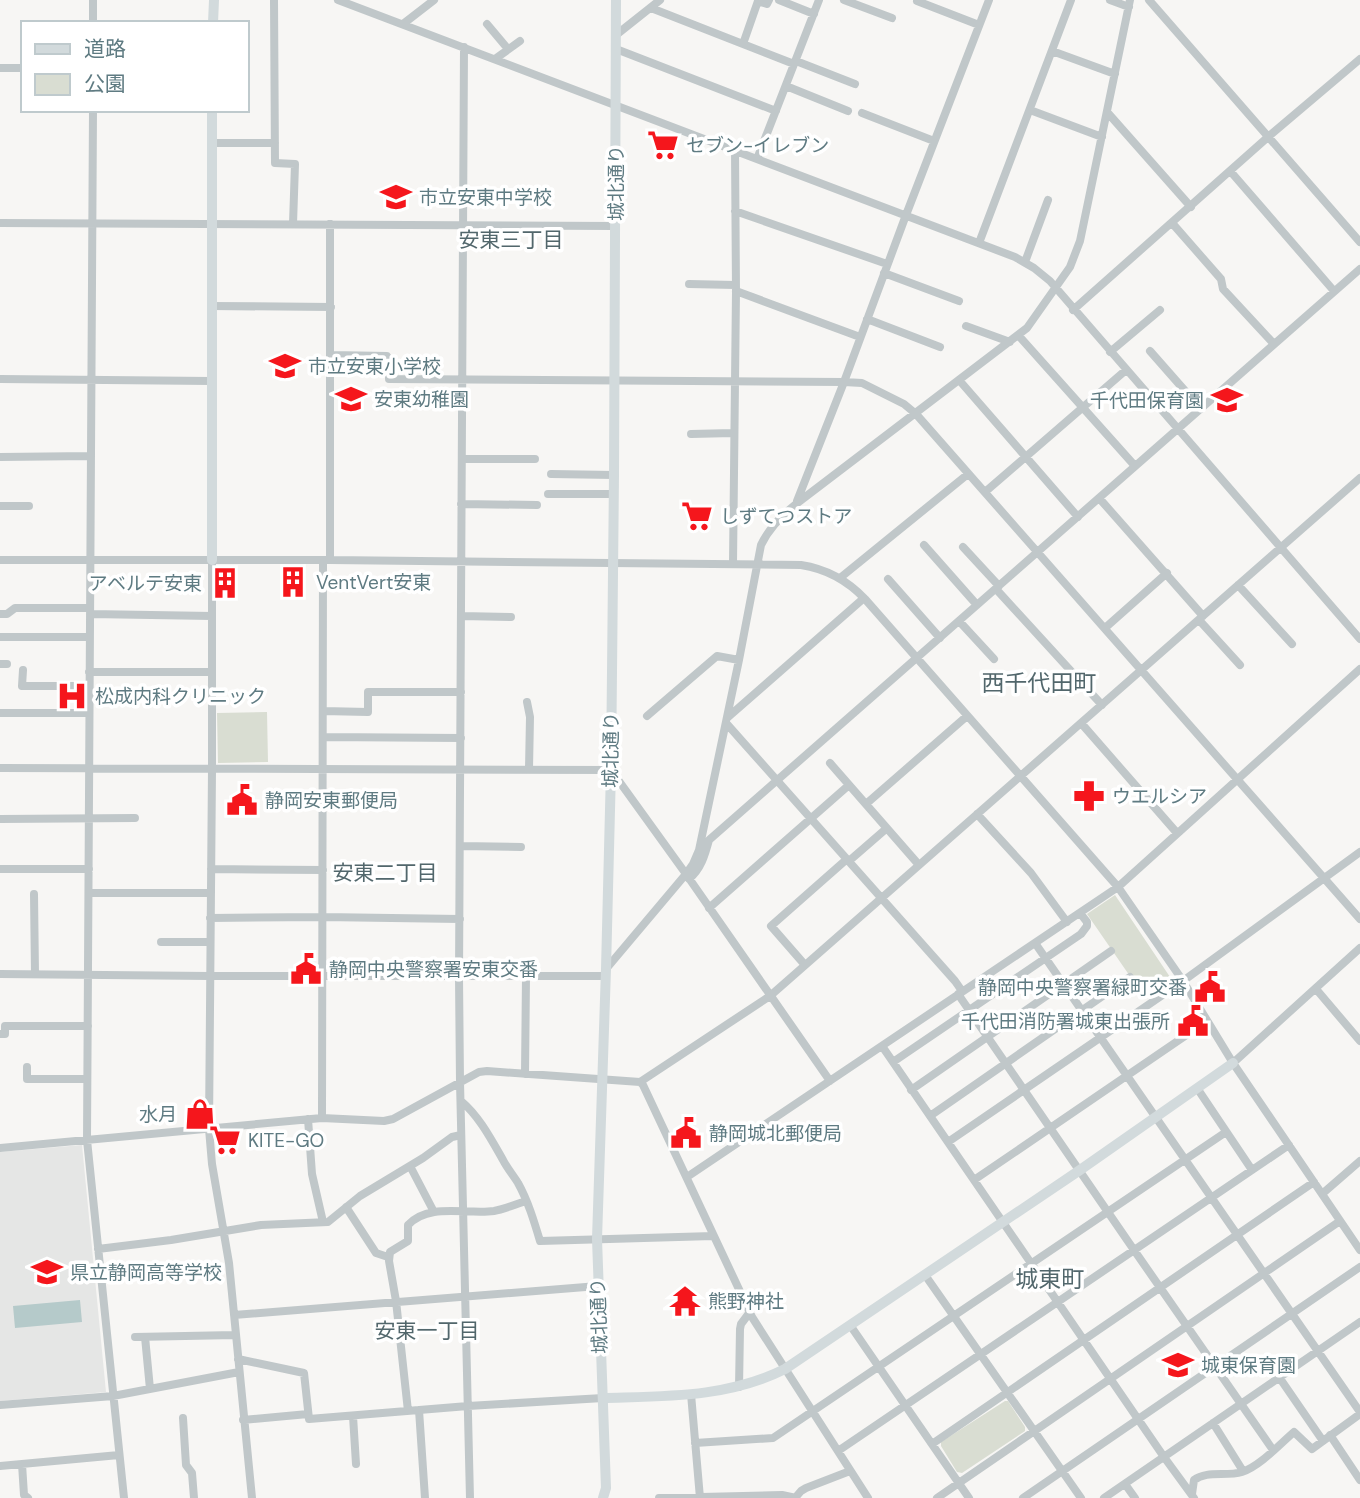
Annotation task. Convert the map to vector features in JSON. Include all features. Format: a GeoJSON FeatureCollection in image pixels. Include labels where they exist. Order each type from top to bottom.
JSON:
{"type":"FeatureCollection","features":[{"type":"Feature","properties":{"kind":"street"},"geometry":{"type":"LineString","coordinates":[[93,0],[93,21]]}},
{"type":"Feature","properties":{"kind":"street"},"geometry":{"type":"LineString","coordinates":[[213,21],[214,0]]}},
{"type":"Feature","properties":{"kind":"street"},"geometry":{"type":"LineString","coordinates":[[274,0],[275,163],[295,164],[293,224]]}},
{"type":"Feature","properties":{"kind":"street"},"geometry":{"type":"LineString","coordinates":[[338,0],[1024,262],[1044,275],[1360,639]]}},
{"type":"Feature","properties":{"kind":"street"},"geometry":{"type":"LineString","coordinates":[[403,24],[434,0]]}},
{"type":"Feature","properties":{"kind":"street","name":"城北通り"},"geometry":{"type":"LineString","coordinates":[[603,1498],[606,1488],[597,1239],[611,770],[616,0]]}},
{"type":"Feature","properties":{"kind":"street"},"geometry":{"type":"LineString","coordinates":[[616,35],[660,0]]}},
{"type":"Feature","properties":{"kind":"street"},"geometry":{"type":"LineString","coordinates":[[743,44],[758,1],[767,4],[769,0]]}},
{"type":"Feature","properties":{"kind":"street"},"geometry":{"type":"LineString","coordinates":[[779,0],[814,14]]}},
{"type":"Feature","properties":{"kind":"street"},"geometry":{"type":"LineString","coordinates":[[757,159],[819,0]]}},
{"type":"Feature","properties":{"kind":"street"},"geometry":{"type":"LineString","coordinates":[[844,0],[892,18]]}},
{"type":"Feature","properties":{"kind":"street"},"geometry":{"type":"LineString","coordinates":[[796,504],[989,0]]}},
{"type":"Feature","properties":{"kind":"street"},"geometry":{"type":"LineString","coordinates":[[979,243],[1072,0]]}},
{"type":"Feature","properties":{"kind":"street"},"geometry":{"type":"LineString","coordinates":[[0,974],[459,977],[606,973],[688,877],[699,850],[761,545],[767,532],[783,514],[1027,328],[1070,268],[1080,241],[1130,4],[1110,0]]}},
{"type":"Feature","properties":{"kind":"street"},"geometry":{"type":"LineString","coordinates":[[1149,0],[1360,242]]}},
{"type":"Feature","properties":{"kind":"street"},"geometry":{"type":"LineString","coordinates":[[917,1],[979,25]]}},
{"type":"Feature","properties":{"kind":"street"},"geometry":{"type":"LineString","coordinates":[[651,8],[855,84]]}},
{"type":"Feature","properties":{"kind":"street"},"geometry":{"type":"LineString","coordinates":[[487,24],[508,49]]}},
{"type":"Feature","properties":{"kind":"street"},"geometry":{"type":"LineString","coordinates":[[495,59],[520,41]]}},
{"type":"Feature","properties":{"kind":"street"},"geometry":{"type":"LineString","coordinates":[[464,47],[459,977],[470,1498]]}},
{"type":"Feature","properties":{"kind":"street"},"geometry":{"type":"LineString","coordinates":[[616,49],[776,111]]}},
{"type":"Feature","properties":{"kind":"street"},"geometry":{"type":"LineString","coordinates":[[1052,51],[1115,74]]}},
{"type":"Feature","properties":{"kind":"street"},"geometry":{"type":"LineString","coordinates":[[1073,310],[1360,59]]}},
{"type":"Feature","properties":{"kind":"street"},"geometry":{"type":"LineString","coordinates":[[0,68],[21,68]]}},
{"type":"Feature","properties":{"kind":"street"},"geometry":{"type":"LineString","coordinates":[[786,86],[848,111]]}},
{"type":"Feature","properties":{"kind":"street"},"geometry":{"type":"LineString","coordinates":[[1030,110],[1102,137]]}},
{"type":"Feature","properties":{"kind":"street"},"geometry":{"type":"LineString","coordinates":[[93,112],[87,1140],[124,1498]]}},
{"type":"Feature","properties":{"kind":"street"},"geometry":{"type":"LineString","coordinates":[[212,112],[209,1129],[212,1164],[225,1231],[251,1498]]}},
{"type":"Feature","properties":{"kind":"street"},"geometry":{"type":"LineString","coordinates":[[1107,112],[1191,207]]}},
{"type":"Feature","properties":{"kind":"street"},"geometry":{"type":"LineString","coordinates":[[862,113],[934,141]]}},
{"type":"Feature","properties":{"kind":"street"},"geometry":{"type":"LineString","coordinates":[[212,143],[275,143]]}},
{"type":"Feature","properties":{"kind":"street"},"geometry":{"type":"LineString","coordinates":[[733,564],[735,150]]}},
{"type":"Feature","properties":{"kind":"street"},"geometry":{"type":"LineString","coordinates":[[1231,172],[1334,291]]}},
{"type":"Feature","properties":{"kind":"street"},"geometry":{"type":"LineString","coordinates":[[1024,262],[1048,200]]}},
{"type":"Feature","properties":{"kind":"street"},"geometry":{"type":"LineString","coordinates":[[735,211],[886,269],[959,301]]}},
{"type":"Feature","properties":{"kind":"street"},"geometry":{"type":"LineString","coordinates":[[0,223],[615,226]]}},
{"type":"Feature","properties":{"kind":"street"},"geometry":{"type":"LineString","coordinates":[[1172,223],[1222,279],[1223,289],[1274,344]]}},
{"type":"Feature","properties":{"kind":"street"},"geometry":{"type":"LineString","coordinates":[[322,1118],[323,712],[331,355],[330,224]]}},
{"type":"Feature","properties":{"kind":"street"},"geometry":{"type":"LineString","coordinates":[[688,877],[696,874],[705,857],[709,840],[1360,269]]}},
{"type":"Feature","properties":{"kind":"street"},"geometry":{"type":"LineString","coordinates":[[690,284],[736,288],[860,337]]}},
{"type":"Feature","properties":{"kind":"street"},"geometry":{"type":"LineString","coordinates":[[211,306],[331,307]]}},
{"type":"Feature","properties":{"kind":"street"},"geometry":{"type":"LineString","coordinates":[[1110,352],[1160,310]]}},
{"type":"Feature","properties":{"kind":"street"},"geometry":{"type":"LineString","coordinates":[[867,320],[940,347]]}},
{"type":"Feature","properties":{"kind":"street"},"geometry":{"type":"LineString","coordinates":[[966,326],[1010,342]]}},
{"type":"Feature","properties":{"kind":"street"},"geometry":{"type":"LineString","coordinates":[[1018,335],[1135,466]]}},
{"type":"Feature","properties":{"kind":"street"},"geometry":{"type":"LineString","coordinates":[[1150,351],[1201,409]]}},
{"type":"Feature","properties":{"kind":"street"},"geometry":{"type":"LineString","coordinates":[[331,355],[387,356],[389,379],[844,382],[862,383],[904,404],[916,414],[1360,919]]}},
{"type":"Feature","properties":{"kind":"street"},"geometry":{"type":"LineString","coordinates":[[985,492],[1126,370]]}},
{"type":"Feature","properties":{"kind":"street"},"geometry":{"type":"LineString","coordinates":[[0,379],[211,381]]}},
{"type":"Feature","properties":{"kind":"street"},"geometry":{"type":"LineString","coordinates":[[959,380],[1078,517]]}},
{"type":"Feature","properties":{"kind":"street"},"geometry":{"type":"LineString","coordinates":[[691,434],[733,433]]}},
{"type":"Feature","properties":{"kind":"street"},"geometry":{"type":"LineString","coordinates":[[0,457],[91,456]]}},
{"type":"Feature","properties":{"kind":"street"},"geometry":{"type":"LineString","coordinates":[[462,459],[536,458]]}},
{"type":"Feature","properties":{"kind":"street"},"geometry":{"type":"LineString","coordinates":[[551,474],[614,475]]}},
{"type":"Feature","properties":{"kind":"street"},"geometry":{"type":"LineString","coordinates":[[840,578],[968,474]]}},
{"type":"Feature","properties":{"kind":"street"},"geometry":{"type":"LineString","coordinates":[[0,1148],[322,1118],[384,1121],[393,1119],[479,1072],[487,1071],[640,1082],[771,996],[1360,478]]}},
{"type":"Feature","properties":{"kind":"street"},"geometry":{"type":"LineString","coordinates":[[548,494],[614,494]]}},
{"type":"Feature","properties":{"kind":"street"},"geometry":{"type":"LineString","coordinates":[[1099,498],[1167,573],[1240,666]]}},
{"type":"Feature","properties":{"kind":"street"},"geometry":{"type":"LineString","coordinates":[[461,504],[537,505]]}},
{"type":"Feature","properties":{"kind":"street"},"geometry":{"type":"LineString","coordinates":[[0,506],[29,506]]}},
{"type":"Feature","properties":{"kind":"street"},"geometry":{"type":"LineString","coordinates":[[924,545],[977,605]]}},
{"type":"Feature","properties":{"kind":"street"},"geometry":{"type":"LineString","coordinates":[[963,547],[1102,705]]}},
{"type":"Feature","properties":{"kind":"street"},"geometry":{"type":"LineString","coordinates":[[0,560],[758,564],[816,567],[840,578],[853,586],[864,598],[1118,887],[1360,1250]]}},
{"type":"Feature","properties":{"kind":"street"},"geometry":{"type":"LineString","coordinates":[[1105,628],[1167,573]]}},
{"type":"Feature","properties":{"kind":"street"},"geometry":{"type":"LineString","coordinates":[[887,579],[940,638]]}},
{"type":"Feature","properties":{"kind":"street"},"geometry":{"type":"LineString","coordinates":[[1238,585],[1292,644]]}},
{"type":"Feature","properties":{"kind":"street"},"geometry":{"type":"LineString","coordinates":[[727,721],[864,598]]}},
{"type":"Feature","properties":{"kind":"street"},"geometry":{"type":"LineString","coordinates":[[0,614],[7,614],[15,608],[212,615]]}},
{"type":"Feature","properties":{"kind":"street"},"geometry":{"type":"LineString","coordinates":[[461,617],[511,617]]}},
{"type":"Feature","properties":{"kind":"street"},"geometry":{"type":"LineString","coordinates":[[959,621],[994,660]]}},
{"type":"Feature","properties":{"kind":"street"},"geometry":{"type":"LineString","coordinates":[[0,637],[90,637]]}},
{"type":"Feature","properties":{"kind":"street"},"geometry":{"type":"LineString","coordinates":[[647,716],[717,656],[739,660]]}},
{"type":"Feature","properties":{"kind":"street"},"geometry":{"type":"LineString","coordinates":[[687,1177],[1118,887],[1360,669]]}},
{"type":"Feature","properties":{"kind":"street"},"geometry":{"type":"LineString","coordinates":[[23,670],[22,686],[89,687]]}},
{"type":"Feature","properties":{"kind":"street"},"geometry":{"type":"LineString","coordinates":[[89,671],[212,672]]}},
{"type":"Feature","properties":{"kind":"street"},"geometry":{"type":"LineString","coordinates":[[323,712],[368,712],[368,692],[461,692]]}},
{"type":"Feature","properties":{"kind":"street"},"geometry":{"type":"LineString","coordinates":[[527,702],[530,717],[529,769]]}},
{"type":"Feature","properties":{"kind":"street"},"geometry":{"type":"LineString","coordinates":[[0,713],[89,713]]}},
{"type":"Feature","properties":{"kind":"street"},"geometry":{"type":"LineString","coordinates":[[866,804],[967,716]]}},
{"type":"Feature","properties":{"kind":"street"},"geometry":{"type":"LineString","coordinates":[[727,721],[955,981],[969,1010],[987,1037],[1273,1450]]}},
{"type":"Feature","properties":{"kind":"street"},"geometry":{"type":"LineString","coordinates":[[1080,723],[1177,833]]}},
{"type":"Feature","properties":{"kind":"street"},"geometry":{"type":"LineString","coordinates":[[323,737],[461,738]]}},
{"type":"Feature","properties":{"kind":"street"},"geometry":{"type":"LineString","coordinates":[[830,763],[919,865]]}},
{"type":"Feature","properties":{"kind":"street"},"geometry":{"type":"LineString","coordinates":[[0,768],[611,770],[830,1081]]}},
{"type":"Feature","properties":{"kind":"street"},"geometry":{"type":"LineString","coordinates":[[709,908],[849,785]]}},
{"type":"Feature","properties":{"kind":"street"},"geometry":{"type":"LineString","coordinates":[[977,814],[1031,873],[1067,922]]}},
{"type":"Feature","properties":{"kind":"street"},"geometry":{"type":"LineString","coordinates":[[0,819],[135,818]]}},
{"type":"Feature","properties":{"kind":"street"},"geometry":{"type":"LineString","coordinates":[[806,965],[771,926],[887,828]]}},
{"type":"Feature","properties":{"kind":"street"},"geometry":{"type":"LineString","coordinates":[[460,846],[522,847]]}},
{"type":"Feature","properties":{"kind":"street"},"geometry":{"type":"LineString","coordinates":[[948,1142],[1183,981],[1360,852]]}},
{"type":"Feature","properties":{"kind":"street"},"geometry":{"type":"LineString","coordinates":[[0,869],[89,869]]}},
{"type":"Feature","properties":{"kind":"street"},"geometry":{"type":"LineString","coordinates":[[211,869],[323,870]]}},
{"type":"Feature","properties":{"kind":"street"},"geometry":{"type":"LineString","coordinates":[[89,893],[210,893]]}},
{"type":"Feature","properties":{"kind":"street"},"geometry":{"type":"LineString","coordinates":[[34,894],[35,974]]}},
{"type":"Feature","properties":{"kind":"street"},"geometry":{"type":"LineString","coordinates":[[893,1062],[1085,930],[1087,922],[1080,913]]}},
{"type":"Feature","properties":{"kind":"street"},"geometry":{"type":"LineString","coordinates":[[210,918],[460,919]]}},
{"type":"Feature","properties":{"kind":"street"},"geometry":{"type":"LineString","coordinates":[[160,942],[210,942]]}},
{"type":"Feature","properties":{"kind":"street"},"geometry":{"type":"LineString","coordinates":[[1035,943],[1360,1413],[1312,1450],[1294,1432],[1251,1468],[1235,1474],[1198,1477],[1194,1480],[1193,1496]]}},
{"type":"Feature","properties":{"kind":"street"},"geometry":{"type":"LineString","coordinates":[[238,1359],[304,1373],[309,1419],[468,1406],[691,1394],[739,1387],[771,1376],[925,1275],[1234,1063],[1360,948]]}},
{"type":"Feature","properties":{"kind":"street"},"geometry":{"type":"LineString","coordinates":[[911,1090],[1111,951]]}},
{"type":"Feature","properties":{"kind":"street"},"geometry":{"type":"LineString","coordinates":[[526,976],[526,1074]]}},
{"type":"Feature","properties":{"kind":"street"},"geometry":{"type":"LineString","coordinates":[[930,1116],[1130,977]]}},
{"type":"Feature","properties":{"kind":"street"},"geometry":{"type":"LineString","coordinates":[[1316,989],[1360,1041]]}},
{"type":"Feature","properties":{"kind":"street"},"geometry":{"type":"LineString","coordinates":[[974,1180],[1208,1021]]}},
{"type":"Feature","properties":{"kind":"street"},"geometry":{"type":"LineString","coordinates":[[0,1034],[5,1034],[5,1026],[88,1026]]}},
{"type":"Feature","properties":{"kind":"street"},"geometry":{"type":"LineString","coordinates":[[882,1046],[1193,1496]]}},
{"type":"Feature","properties":{"kind":"street"},"geometry":{"type":"LineString","coordinates":[[27,1067],[27,1079],[87,1079]]}},
{"type":"Feature","properties":{"kind":"street"},"geometry":{"type":"LineString","coordinates":[[640,1082],[750,1312],[868,1498]]}},
{"type":"Feature","properties":{"kind":"street"},"geometry":{"type":"LineString","coordinates":[[1197,1088],[1252,1170]]}},
{"type":"Feature","properties":{"kind":"street"},"geometry":{"type":"LineString","coordinates":[[461,1101],[491,1138],[517,1181],[540,1241],[713,1236]]}},
{"type":"Feature","properties":{"kind":"street"},"geometry":{"type":"LineString","coordinates":[[308,1119],[312,1174],[323,1222]]}},
{"type":"Feature","properties":{"kind":"street"},"geometry":{"type":"LineString","coordinates":[[695,1443],[773,1438],[1226,1132]]}},
{"type":"Feature","properties":{"kind":"street"},"geometry":{"type":"LineString","coordinates":[[98,1249],[261,1225],[328,1222],[360,1196],[452,1137],[461,1135]]}},
{"type":"Feature","properties":{"kind":"street"},"geometry":{"type":"LineString","coordinates":[[838,1451],[1289,1145]]}},
{"type":"Feature","properties":{"kind":"street"},"geometry":{"type":"LineString","coordinates":[[1322,1194],[1360,1161]]}},
{"type":"Feature","properties":{"kind":"street"},"geometry":{"type":"LineString","coordinates":[[410,1166],[434,1212]]}},
{"type":"Feature","properties":{"kind":"street"},"geometry":{"type":"LineString","coordinates":[[932,1444],[1314,1182]]}},
{"type":"Feature","properties":{"kind":"street"},"geometry":{"type":"LineString","coordinates":[[408,1411],[396,1301],[388,1257],[390,1252],[408,1241],[408,1225],[414,1219],[434,1212],[494,1211],[526,1201]]}},
{"type":"Feature","properties":{"kind":"street"},"geometry":{"type":"LineString","coordinates":[[346,1207],[376,1253],[388,1257]]}},
{"type":"Feature","properties":{"kind":"street"},"geometry":{"type":"LineString","coordinates":[[937,1498],[1340,1220]]}},
{"type":"Feature","properties":{"kind":"street"},"geometry":{"type":"LineString","coordinates":[[1023,1498],[1360,1267]]}},
{"type":"Feature","properties":{"kind":"street"},"geometry":{"type":"LineString","coordinates":[[925,1275],[1081,1498]]}},
{"type":"Feature","properties":{"kind":"street"},"geometry":{"type":"LineString","coordinates":[[234,1315],[598,1286]]}},
{"type":"Feature","properties":{"kind":"street"},"geometry":{"type":"LineString","coordinates":[[739,1387],[740,1329],[750,1312]]}},
{"type":"Feature","properties":{"kind":"street"},"geometry":{"type":"LineString","coordinates":[[850,1325],[969,1498]]}},
{"type":"Feature","properties":{"kind":"street"},"geometry":{"type":"LineString","coordinates":[[1104,1498],[1359,1325]]}},
{"type":"Feature","properties":{"kind":"street"},"geometry":{"type":"LineString","coordinates":[[135,1337],[235,1335]]}},
{"type":"Feature","properties":{"kind":"street"},"geometry":{"type":"LineString","coordinates":[[145,1337],[150,1389]]}},
{"type":"Feature","properties":{"kind":"street"},"geometry":{"type":"LineString","coordinates":[[0,1405],[113,1396],[239,1372]]}},
{"type":"Feature","properties":{"kind":"street"},"geometry":{"type":"LineString","coordinates":[[1279,1377],[1360,1480]]}},
{"type":"Feature","properties":{"kind":"street"},"geometry":{"type":"LineString","coordinates":[[691,1394],[700,1497]]}},
{"type":"Feature","properties":{"kind":"street"},"geometry":{"type":"LineString","coordinates":[[419,1410],[425,1498]]}},
{"type":"Feature","properties":{"kind":"street"},"geometry":{"type":"LineString","coordinates":[[243,1420],[308,1414]]}},
{"type":"Feature","properties":{"kind":"street"},"geometry":{"type":"LineString","coordinates":[[354,1416],[356,1464]]}},
{"type":"Feature","properties":{"kind":"street"},"geometry":{"type":"LineString","coordinates":[[183,1418],[186,1465],[191,1472],[194,1498]]}},
{"type":"Feature","properties":{"kind":"street"},"geometry":{"type":"LineString","coordinates":[[1213,1423],[1243,1471]]}},
{"type":"Feature","properties":{"kind":"street"},"geometry":{"type":"LineString","coordinates":[[0,1466],[119,1455]]}},
{"type":"Feature","properties":{"kind":"street"},"geometry":{"type":"LineString","coordinates":[[22,1464],[24,1495],[28,1498]]}},
{"type":"Feature","properties":{"kind":"street"},"geometry":{"type":"LineString","coordinates":[[659,1498],[782,1495],[795,1498],[806,1488],[850,1471]]}},
{"type":"Feature","properties":{"kind":"street"},"geometry":{"type":"LineString","coordinates":[[1125,1483],[1136,1498]]}},
{"type":"Feature","properties":{"kind":"shaded area","name":"県立静岡高等学校"},"geometry":{"type":"Polygon","coordinates":[[[82,1145],[106,1392],[0,1401],[0,1152],[82,1145]]]}},
{"type":"Feature","properties":{"kind":"shaded area"},"geometry":{"type":"Polygon","coordinates":[[[80,1300],[82,1322],[15,1328],[13,1306],[80,1300]]]}},
{"type":"Feature","properties":{"kind":"green space"},"geometry":{"type":"Polygon","coordinates":[[[267,712],[268,762],[218,763],[217,713],[267,712]]]}},
{"type":"Feature","properties":{"kind":"green space"},"geometry":{"type":"Polygon","coordinates":[[[1115,895],[1172,980],[1145,998],[1087,914],[1115,895]]]}},
{"type":"Feature","properties":{"kind":"green space"},"geometry":{"type":"Polygon","coordinates":[[[1008,1401],[1025,1431],[962,1473],[957,1472],[941,1442],[1008,1401]]]}},
{"type":"Feature","properties":{"kind":"place","name":"セブン-イレブン"},"geometry":{"type":"Point","coordinates":[663,145]}},
{"type":"Feature","properties":{"kind":"place","name":"市立安東中学校"},"geometry":{"type":"Point","coordinates":[396,197]}},
{"type":"Feature","properties":{"kind":"place","name":"市立安東小学校"},"geometry":{"type":"Point","coordinates":[285,366]}},
{"type":"Feature","properties":{"kind":"place","name":"安東幼稚園"},"geometry":{"type":"Point","coordinates":[351,399]}},
{"type":"Feature","properties":{"kind":"place","name":"千代田保育園"},"geometry":{"type":"Point","coordinates":[1227,400]}},
{"type":"Feature","properties":{"kind":"place","name":"しずてつストア"},"geometry":{"type":"Point","coordinates":[697,516]}},
{"type":"Feature","properties":{"kind":"place","name":"VentVert安東"},"geometry":{"type":"Point","coordinates":[293,582]}},
{"type":"Feature","properties":{"kind":"place","name":"アベルテ安東"},"geometry":{"type":"Point","coordinates":[225,583]}},
{"type":"Feature","properties":{"kind":"place","name":"松成内科クリニック"},"geometry":{"type":"Point","coordinates":[72,696]}},
{"type":"Feature","properties":{"kind":"place","name":"ウエルシア"},"geometry":{"type":"Point","coordinates":[1089,796]}},
{"type":"Feature","properties":{"kind":"place","name":"静岡安東郵便局"},"geometry":{"type":"Point","coordinates":[242,800]}},
{"type":"Feature","properties":{"kind":"place","name":"静岡中央警察署安東交番"},"geometry":{"type":"Point","coordinates":[306,969]}},
{"type":"Feature","properties":{"kind":"place","name":"静岡中央警察署緑町交番"},"geometry":{"type":"Point","coordinates":[1210,987]}},
{"type":"Feature","properties":{"kind":"place","name":"千代田消防署城東出張所"},"geometry":{"type":"Point","coordinates":[1193,1021]}},
{"type":"Feature","properties":{"kind":"place","name":"水月"},"geometry":{"type":"Point","coordinates":[200,1114]}},
{"type":"Feature","properties":{"kind":"place","name":"静岡城北郵便局"},"geometry":{"type":"Point","coordinates":[686,1133]}},
{"type":"Feature","properties":{"kind":"place","name":"KITE-GO"},"geometry":{"type":"Point","coordinates":[225,1140]}},
{"type":"Feature","properties":{"kind":"place","name":"県立静岡高等学校"},"geometry":{"type":"Point","coordinates":[47,1272]}},
{"type":"Feature","properties":{"kind":"place","name":"熊野神社"},"geometry":{"type":"Point","coordinates":[685,1301]}},
{"type":"Feature","properties":{"kind":"place","name":"城東保育園"},"geometry":{"type":"Point","coordinates":[1178,1365]}},
{"type":"Feature","properties":{"kind":"district","name":"安東三丁目"},"geometry":{"type":"Point","coordinates":[511,240]}},
{"type":"Feature","properties":{"kind":"district","name":"西千代田町"},"geometry":{"type":"Point","coordinates":[1039,683]}},
{"type":"Feature","properties":{"kind":"district","name":"安東二丁目"},"geometry":{"type":"Point","coordinates":[385,873]}},
{"type":"Feature","properties":{"kind":"district","name":"城東町"},"geometry":{"type":"Point","coordinates":[1050,1279]}},
{"type":"Feature","properties":{"kind":"district","name":"安東一丁目"},"geometry":{"type":"Point","coordinates":[427,1331]}}]}
